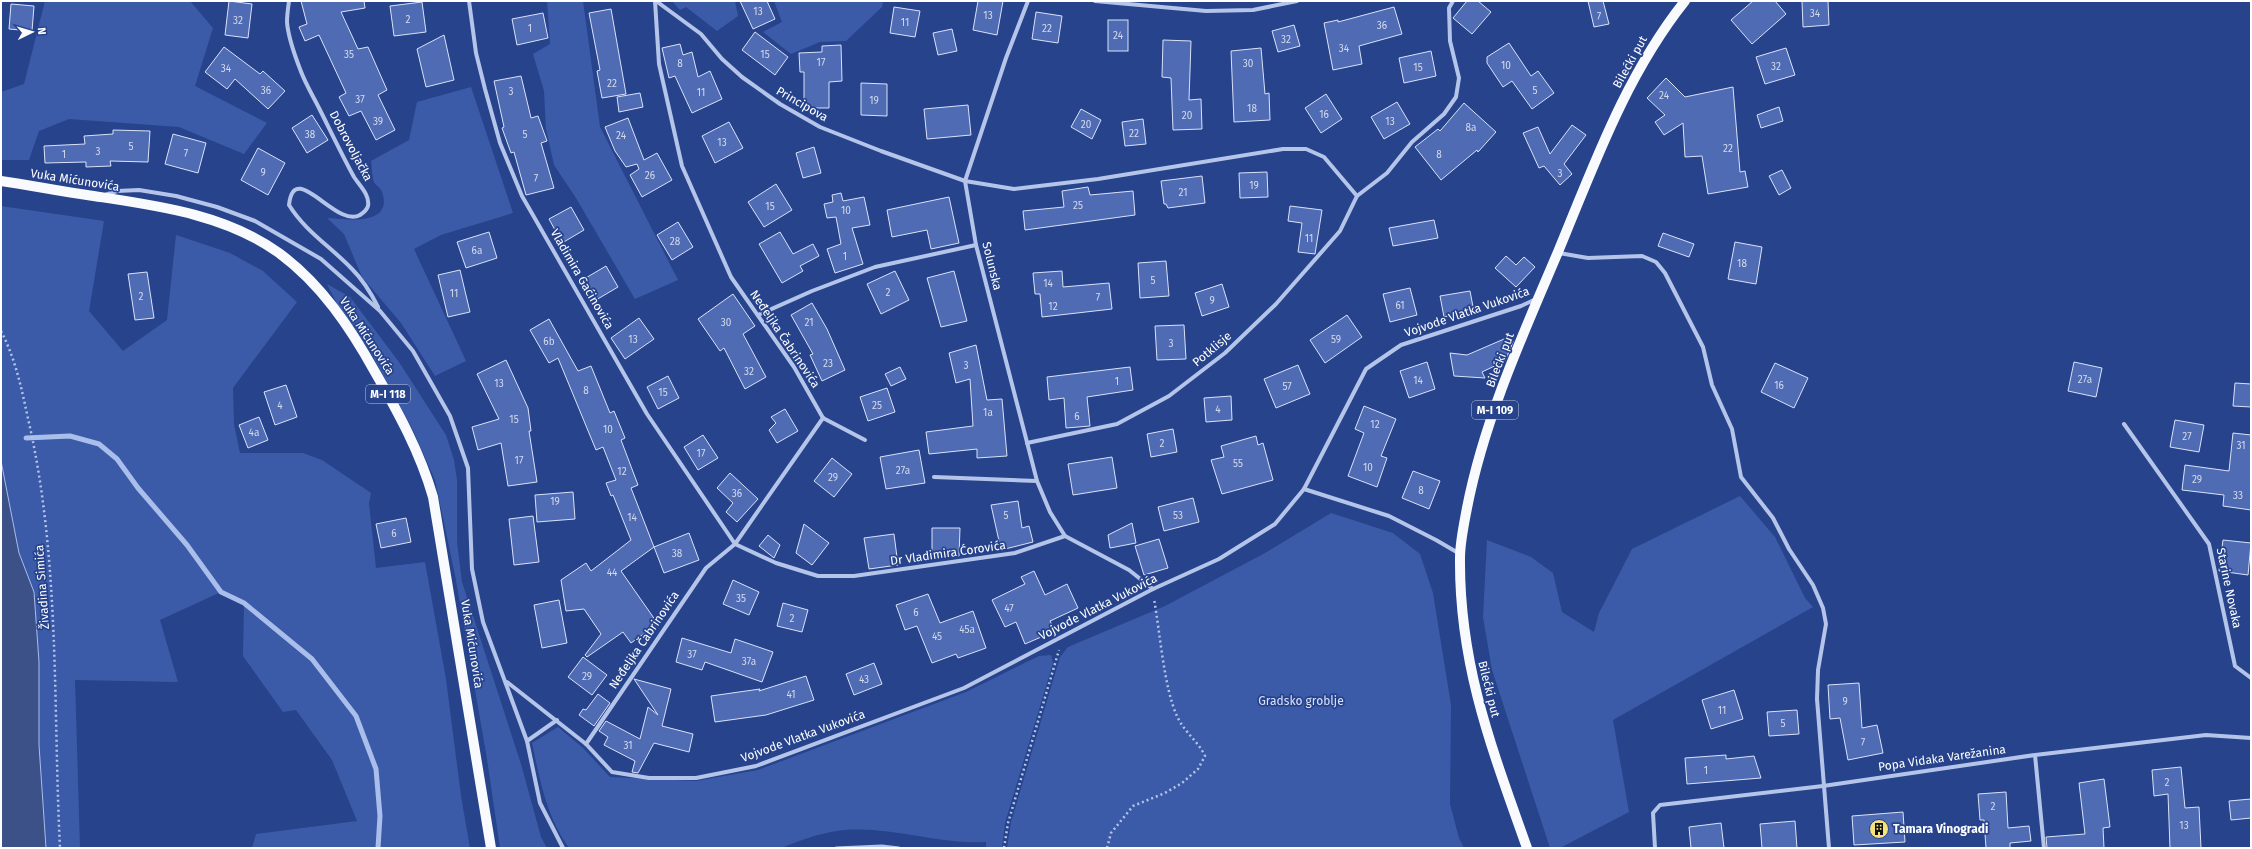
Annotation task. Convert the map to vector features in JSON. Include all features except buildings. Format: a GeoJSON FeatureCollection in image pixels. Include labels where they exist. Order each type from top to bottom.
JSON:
{"type":"FeatureCollection","features":[{"type":"Feature","properties":{"kind":"main road","name":"Bilećki put"},"geometry":{"type":"LineString","coordinates":[[1527,848],[1479,708],[1469,666],[1462,619],[1460,554],[1471,484],[1486,434],[1538,298],[1613,120],[1656,41],[1685,1]]}},
{"type":"Feature","properties":{"kind":"main road","name":"Vuka Mićunovića"},"geometry":{"type":"LineString","coordinates":[[1,181],[187,213],[219,223],[262,242],[296,266],[325,296],[364,353],[419,455],[433,497],[491,848]]}},
{"type":"Feature","properties":{"kind":"street","name":"Dobrovoljačka"},"geometry":{"type":"LineString","coordinates":[[289,1],[287,23],[300,69],[343,157],[367,194],[368,206],[363,213],[357,217],[349,217],[326,206],[306,189],[301,188],[295,191],[290,197],[289,205],[312,233],[352,269],[366,286],[380,311]]}},
{"type":"Feature","properties":{"kind":"street","name":"Vladimira Gaćinovića"},"geometry":{"type":"LineString","coordinates":[[468,1],[476,53],[500,143],[522,196],[647,414],[735,544]]}},
{"type":"Feature","properties":{"kind":"street","name":"Neđeljka Čabrinovića"},"geometry":{"type":"LineString","coordinates":[[586,744],[706,568],[735,544],[823,418],[794,367],[731,277],[682,166],[659,64],[655,1]]}},
{"type":"Feature","properties":{"kind":"street","name":"Principova"},"geometry":{"type":"LineString","coordinates":[[655,1],[701,34],[722,59],[780,104],[820,127],[881,152],[965,181]]}},
{"type":"Feature","properties":{"kind":"street","name":"Solunska"},"geometry":{"type":"LineString","coordinates":[[1028,1],[1006,58],[965,181],[976,245],[1037,481],[1050,512],[1065,536]]}},
{"type":"Feature","properties":{"kind":"street"},"geometry":{"type":"LineString","coordinates":[[1095,1],[1206,11],[1254,10],[1297,1]]}},
{"type":"Feature","properties":{"kind":"street","name":"Potklisje"},"geometry":{"type":"LineString","coordinates":[[1027,443],[1117,424],[1169,396],[1225,353],[1276,304],[1340,231],[1357,196],[1386,173],[1412,142],[1444,114],[1456,97],[1459,78],[1450,41],[1450,8],[1453,1]]}},
{"type":"Feature","properties":{"kind":"street"},"geometry":{"type":"LineString","coordinates":[[965,181],[1014,189],[1105,178],[1283,149],[1306,149],[1324,157],[1357,196]]}},
{"type":"Feature","properties":{"kind":"street"},"geometry":{"type":"LineString","coordinates":[[99,197],[117,191],[139,190],[176,196],[217,207],[255,221],[321,258],[380,311],[413,352],[446,410],[468,468],[472,570],[483,622],[507,682],[527,741],[540,804],[563,848]]}},
{"type":"Feature","properties":{"kind":"street"},"geometry":{"type":"LineString","coordinates":[[758,315],[812,290],[875,266],[976,245]]}},
{"type":"Feature","properties":{"kind":"street"},"geometry":{"type":"LineString","coordinates":[[1558,253],[1588,258],[1642,256],[1650,258],[1665,273],[1698,333],[1703,347],[1712,386],[1732,429],[1741,476],[1773,518],[1789,549],[1813,584],[1823,608],[1826,624],[1818,670],[1818,699],[1823,786],[1829,848]]}},
{"type":"Feature","properties":{"kind":"street","name":"Vojvode Vlatka Vukovića"},"geometry":{"type":"LineString","coordinates":[[507,682],[586,744],[612,772],[650,778],[696,778],[756,766],[964,688],[1153,590],[1219,559],[1275,524],[1304,490],[1366,370],[1401,345],[1521,306],[1538,298]]}},
{"type":"Feature","properties":{"kind":"street"},"geometry":{"type":"LineString","coordinates":[[823,418],[865,440]]}},
{"type":"Feature","properties":{"kind":"street","name":"Starine Novaka"},"geometry":{"type":"LineString","coordinates":[[2124,424],[2209,544],[2235,666],[2251,678]]}},
{"type":"Feature","properties":{"kind":"street"},"geometry":{"type":"LineString","coordinates":[[934,478],[1037,481]]}},
{"type":"Feature","properties":{"kind":"street"},"geometry":{"type":"LineString","coordinates":[[1304,490],[1389,516],[1460,554]]}},
{"type":"Feature","properties":{"kind":"street"},"geometry":{"type":"LineString","coordinates":[[1065,536],[1129,570],[1153,590]]}},
{"type":"Feature","properties":{"kind":"street","name":"Dr Vladimira Ćorovića"},"geometry":{"type":"LineString","coordinates":[[735,544],[776,563],[818,576],[854,576],[1015,553],[1065,536]]}},
{"type":"Feature","properties":{"kind":"street"},"geometry":{"type":"LineString","coordinates":[[527,741],[557,720]]}},
{"type":"Feature","properties":{"kind":"street","name":"Popa Vidaka Varežanina"},"geometry":{"type":"LineString","coordinates":[[1655,848],[1652,825],[1653,813],[1660,805],[1823,786],[2035,755],[2206,734],[2251,738]]}},
{"type":"Feature","properties":{"kind":"street"},"geometry":{"type":"LineString","coordinates":[[2035,755],[2044,848]]}},
{"type":"Feature","properties":{"kind":"lane"},"geometry":{"type":"LineString","coordinates":[[836,848],[882,846],[899,848]]}},
{"type":"Feature","properties":{"kind":"path","name":"Živadina Simića"},"geometry":{"type":"LineString","coordinates":[[1,331],[12,353],[23,390],[44,501],[55,624],[60,848]]}},
{"type":"Feature","properties":{"kind":"path"},"geometry":{"type":"LineString","coordinates":[[1107,848],[1110,833],[1133,806],[1165,793],[1182,783],[1198,769],[1205,756],[1200,745],[1184,729],[1170,696],[1153,590]]}},
{"type":"Feature","properties":{"kind":"path"},"geometry":{"type":"LineString","coordinates":[[1004,848],[1008,823],[1064,636]]}},
{"type":"Feature","properties":{"kind":"green space"},"geometry":{"type":"Polygon","coordinates":[[[45,1],[190,1],[213,28],[195,86],[267,123],[244,154],[179,127],[69,119],[39,131],[29,160],[1,160],[1,92],[24,84],[45,1]]]}},
{"type":"Feature","properties":{"kind":"green space"},"geometry":{"type":"Polygon","coordinates":[[[547,1],[583,1],[600,127],[678,280],[635,299],[576,198],[554,165],[546,129],[544,91],[533,54],[550,44],[547,1]]]}},
{"type":"Feature","properties":{"kind":"green space"},"geometry":{"type":"Polygon","coordinates":[[[672,1],[735,1],[738,16],[717,31],[686,7],[680,10],[672,1]]]}},
{"type":"Feature","properties":{"kind":"green space"},"geometry":{"type":"Polygon","coordinates":[[[774,1],[883,1],[882,7],[846,41],[820,42],[791,54],[763,32],[782,22],[774,1]]]}},
{"type":"Feature","properties":{"kind":"green space"},"geometry":{"type":"Polygon","coordinates":[[[471,87],[513,213],[441,235],[414,249],[466,361],[435,376],[401,323],[362,277],[344,234],[327,218],[365,218],[374,216],[381,211],[384,203],[382,192],[374,182],[371,161],[409,140],[417,102],[471,87]]]}},
{"type":"Feature","properties":{"kind":"green space"},"geometry":{"type":"Polygon","coordinates":[[[1,206],[104,221],[89,311],[123,351],[167,320],[176,235],[230,253],[263,271],[297,302],[233,388],[234,424],[240,453],[303,453],[322,460],[371,493],[369,503],[376,568],[425,562],[446,679],[461,796],[470,848],[252,848],[256,834],[357,821],[332,760],[296,710],[283,712],[243,656],[244,603],[221,592],[160,620],[178,682],[75,680],[80,848],[46,848],[39,745],[39,662],[34,592],[19,553],[1,461],[1,206]]]}},
{"type":"Feature","properties":{"kind":"green space"},"geometry":{"type":"Polygon","coordinates":[[[327,284],[350,297],[399,362],[446,435],[454,460],[457,480],[457,542],[462,582],[521,764],[541,837],[547,848],[500,848],[487,759],[455,575],[435,480],[412,428],[371,353],[338,306],[327,284]]]}},
{"type":"Feature","properties":{"kind":"green space"},"geometry":{"type":"Polygon","coordinates":[[[1740,496],[1775,537],[1805,598],[1813,607],[1613,720],[1629,812],[1560,848],[1550,848],[1492,670],[1483,617],[1487,540],[1531,557],[1553,573],[1562,612],[1594,632],[1599,613],[1632,549],[1740,496]]]}},
{"type":"Feature","properties":{"kind":"green space","name":"Gradsko groblje"},"geometry":{"type":"Polygon","coordinates":[[[1331,513],[1393,533],[1420,554],[1433,593],[1451,705],[1450,804],[1459,838],[1464,848],[1007,848],[1011,822],[1060,657],[1068,647],[1165,606],[1265,553],[1331,513]]]}},
{"type":"Feature","properties":{"kind":"green space"},"geometry":{"type":"Polygon","coordinates":[[[1051,655],[1053,663],[1005,823],[1002,848],[986,848],[986,842],[949,841],[892,832],[855,830],[822,834],[781,848],[569,848],[561,836],[549,810],[541,784],[532,743],[558,727],[583,748],[610,777],[696,781],[758,770],[966,692],[1039,656],[1051,655]]]}},
{"type":"Feature","properties":{"kind":"shaded area"},"geometry":{"type":"Polygon","coordinates":[[[1,461],[19,553],[34,592],[39,662],[39,745],[46,848],[1,848],[1,461]]]}},
{"type":"Feature","properties":{"kind":"waterway"},"geometry":{"type":"LineString","coordinates":[[26,438],[70,436],[99,444],[117,459],[138,488],[187,545],[221,592],[244,603],[312,659],[356,716],[376,769],[380,816],[378,848]]}},
{"type":"Feature","properties":{"kind":"place","name":"Tamara Vinogradi"},"geometry":{"type":"Point","coordinates":[1879,829]}}]}
